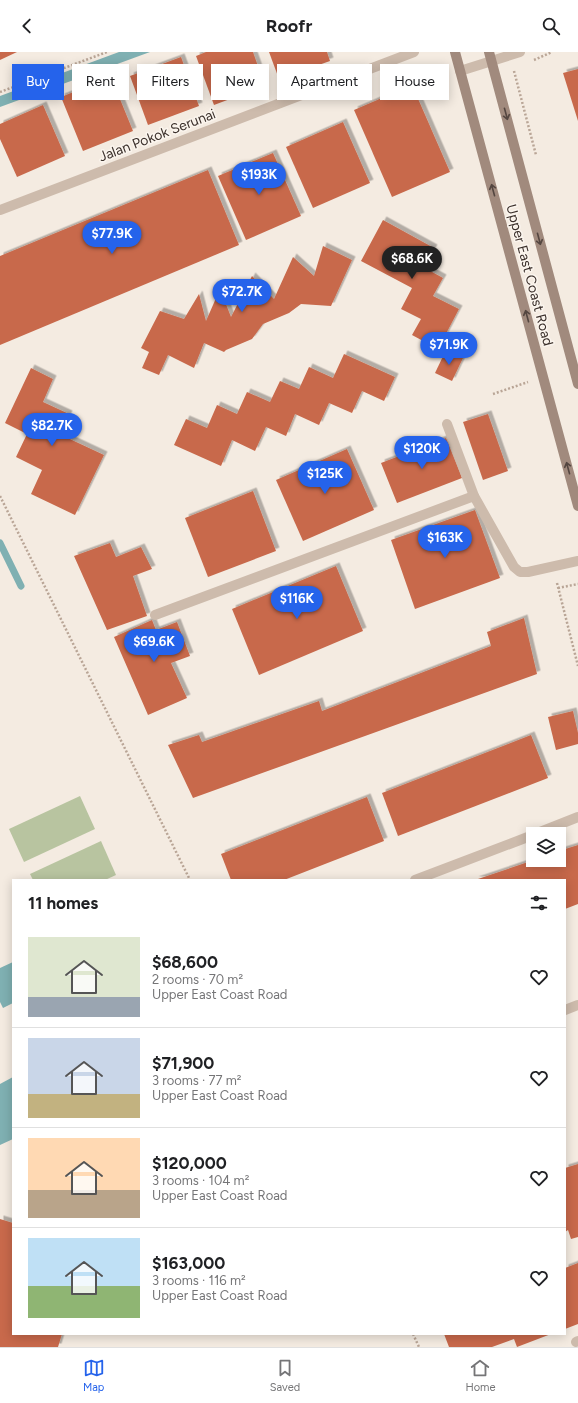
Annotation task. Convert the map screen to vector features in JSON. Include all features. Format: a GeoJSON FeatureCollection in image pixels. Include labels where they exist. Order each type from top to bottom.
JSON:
{"type":"FeatureCollection","features":[{"type":"Feature","properties":{"kind":"main road","name":"Upper East Coast Road"},"geometry":{"type":"LineString","coordinates":[[455,52],[578,506]]}},
{"type":"Feature","properties":{"kind":"main road","name":"Upper East Coast Road"},"geometry":{"type":"LineString","coordinates":[[489,52],[578,384]]}},
{"type":"Feature","properties":{"kind":"street","name":"Jalan Pokok Serunai"},"geometry":{"type":"LineString","coordinates":[[0,210],[414,52]]}},
{"type":"Feature","properties":{"kind":"street"},"geometry":{"type":"LineString","coordinates":[[460,71],[520,52]]}},
{"type":"Feature","properties":{"kind":"street"},"geometry":{"type":"LineString","coordinates":[[447,424],[474,496],[514,567],[520,572],[528,572],[578,561]]}},
{"type":"Feature","properties":{"kind":"street"},"geometry":{"type":"LineString","coordinates":[[155,615],[474,496]]}},
{"type":"Feature","properties":{"kind":"street"},"geometry":{"type":"LineString","coordinates":[[553,827],[578,818]]}},
{"type":"Feature","properties":{"kind":"street"},"geometry":{"type":"LineString","coordinates":[[418,879],[526,837]]}},
{"type":"Feature","properties":{"kind":"street"},"geometry":{"type":"LineString","coordinates":[[566,1010],[578,1005]]}},
{"type":"Feature","properties":{"kind":"path"},"geometry":{"type":"LineString","coordinates":[[0,92],[107,52]]}},
{"type":"Feature","properties":{"kind":"path"},"geometry":{"type":"LineString","coordinates":[[493,394],[543,377]]}},
{"type":"Feature","properties":{"kind":"path"},"geometry":{"type":"LineString","coordinates":[[0,496],[190,879]]}},
{"type":"Feature","properties":{"kind":"path"},"geometry":{"type":"LineString","coordinates":[[552,567],[578,666]]}},
{"type":"Feature","properties":{"kind":"path"},"geometry":{"type":"LineString","coordinates":[[558,588],[578,584]]}},
{"type":"Feature","properties":{"kind":"path"},"geometry":{"type":"LineString","coordinates":[[413,1335],[419,1347]]}},
{"type":"Feature","properties":{"kind":"green space"},"geometry":{"type":"Polygon","coordinates":[[[80,796],[95,829],[24,862],[9,829],[80,796]]]}},
{"type":"Feature","properties":{"kind":"green space"},"geometry":{"type":"Polygon","coordinates":[[[101,841],[116,875],[107,879],[32,879],[30,874],[101,841]]]}},
{"type":"Feature","properties":{"kind":"water"},"geometry":{"type":"Polygon","coordinates":[[[119,52],[150,52],[117,64],[87,64],[119,52]]]}},
{"type":"Feature","properties":{"kind":"water"},"geometry":{"type":"Polygon","coordinates":[[[72,69],[72,81],[64,84],[64,72],[72,69]]]}},
{"type":"Feature","properties":{"kind":"water"},"geometry":{"type":"Polygon","coordinates":[[[12,92],[12,100],[19,100],[0,107],[0,96],[12,92]]]}},
{"type":"Feature","properties":{"kind":"water"},"geometry":{"type":"Polygon","coordinates":[[[12,962],[12,1004],[3,1008],[0,1002],[0,968],[12,962]]]}},
{"type":"Feature","properties":{"kind":"water"},"geometry":{"type":"Polygon","coordinates":[[[12,1078],[12,1139],[0,1145],[0,1084],[12,1078]]]}},
{"type":"Feature","properties":{"kind":"building"},"geometry":{"type":"Polygon","coordinates":[[[0,52],[17,52],[0,60],[0,52]]]}},
{"type":"Feature","properties":{"kind":"building"},"geometry":{"type":"Polygon","coordinates":[[[206,52],[253,52],[257,64],[211,64],[211,97],[203,75],[203,64],[199,64],[196,56],[206,52]]]}},
{"type":"Feature","properties":{"kind":"building"},"geometry":{"type":"Polygon","coordinates":[[[269,52],[327,52],[330,61],[322,64],[277,64],[277,74],[269,52]]]}},
{"type":"Feature","properties":{"kind":"building"},"geometry":{"type":"Polygon","coordinates":[[[181,57],[184,64],[162,64],[181,57]]]}},
{"type":"Feature","properties":{"kind":"building"},"geometry":{"type":"Polygon","coordinates":[[[578,69],[578,121],[563,73],[578,69]]]}},
{"type":"Feature","properties":{"kind":"building"},"geometry":{"type":"Polygon","coordinates":[[[137,73],[137,95],[130,76],[137,73]]]}},
{"type":"Feature","properties":{"kind":"building"},"geometry":{"type":"Polygon","coordinates":[[[72,93],[72,100],[120,100],[133,131],[83,151],[62,100],[64,100],[64,96],[72,93]]]}},
{"type":"Feature","properties":{"kind":"building"},"geometry":{"type":"Polygon","coordinates":[[[380,99],[380,100],[419,100],[450,172],[392,197],[354,110],[380,99]]]}},
{"type":"Feature","properties":{"kind":"building"},"geometry":{"type":"Polygon","coordinates":[[[139,100],[197,100],[199,106],[148,125],[139,100]]]}},
{"type":"Feature","properties":{"kind":"building"},"geometry":{"type":"Polygon","coordinates":[[[212,100],[227,100],[214,105],[212,100]]]}},
{"type":"Feature","properties":{"kind":"building"},"geometry":{"type":"Polygon","coordinates":[[[43,105],[65,156],[17,177],[0,139],[0,124],[43,105]]]}},
{"type":"Feature","properties":{"kind":"building"},"geometry":{"type":"Polygon","coordinates":[[[343,122],[370,183],[313,208],[286,147],[343,122]]]}},
{"type":"Feature","properties":{"kind":"building"},"geometry":{"type":"Polygon","coordinates":[[[273,153],[301,216],[246,240],[218,176],[273,153]]]}},
{"type":"Feature","properties":{"kind":"building"},"geometry":{"type":"Polygon","coordinates":[[[208,170],[239,245],[0,345],[0,256],[208,170]]]}},
{"type":"Feature","properties":{"kind":"building"},"geometry":{"type":"Polygon","coordinates":[[[383,220],[434,248],[423,267],[443,278],[433,296],[459,309],[438,349],[412,335],[421,319],[401,309],[412,288],[361,261],[383,220]]]}},
{"type":"Feature","properties":{"kind":"building"},"geometry":{"type":"Polygon","coordinates":[[[323,246],[352,260],[331,306],[301,304],[289,313],[263,324],[252,339],[224,352],[204,343],[194,368],[168,355],[159,375],[142,368],[149,352],[141,348],[160,311],[184,319],[199,294],[206,321],[220,289],[231,317],[252,276],[274,299],[293,257],[314,276],[323,246]]]}},
{"type":"Feature","properties":{"kind":"building"},"geometry":{"type":"Polygon","coordinates":[[[446,350],[463,358],[452,381],[435,373],[446,350]]]}},
{"type":"Feature","properties":{"kind":"building"},"geometry":{"type":"Polygon","coordinates":[[[344,354],[395,377],[384,401],[362,391],[352,413],[329,403],[319,425],[295,414],[286,436],[266,427],[255,451],[232,440],[221,466],[174,445],[186,419],[207,428],[217,405],[237,414],[247,392],[270,402],[280,381],[299,389],[309,367],[333,378],[344,354]]]}},
{"type":"Feature","properties":{"kind":"building"},"geometry":{"type":"Polygon","coordinates":[[[31,368],[53,379],[43,402],[69,414],[59,434],[104,455],[75,515],[31,494],[42,470],[16,457],[27,434],[5,423],[31,368]]]}},
{"type":"Feature","properties":{"kind":"building"},"geometry":{"type":"Polygon","coordinates":[[[488,414],[508,471],[483,480],[463,422],[488,414]]]}},
{"type":"Feature","properties":{"kind":"building"},"geometry":{"type":"Polygon","coordinates":[[[446,438],[462,478],[397,503],[381,463],[446,438]]]}},
{"type":"Feature","properties":{"kind":"building"},"geometry":{"type":"Polygon","coordinates":[[[347,449],[374,510],[303,541],[276,480],[347,449]]]}},
{"type":"Feature","properties":{"kind":"building"},"geometry":{"type":"Polygon","coordinates":[[[253,491],[276,551],[208,577],[185,518],[253,491]]]}},
{"type":"Feature","properties":{"kind":"building"},"geometry":{"type":"Polygon","coordinates":[[[475,510],[500,578],[415,609],[391,540],[475,510]]]}},
{"type":"Feature","properties":{"kind":"building"},"geometry":{"type":"Polygon","coordinates":[[[110,543],[116,557],[141,547],[152,569],[133,576],[147,616],[107,630],[74,556],[110,543]]]}},
{"type":"Feature","properties":{"kind":"building"},"geometry":{"type":"Polygon","coordinates":[[[336,566],[363,631],[259,675],[232,609],[336,566]]]}},
{"type":"Feature","properties":{"kind":"building"},"geometry":{"type":"Polygon","coordinates":[[[524,618],[537,674],[193,798],[168,745],[199,735],[202,742],[319,701],[322,711],[491,646],[487,632],[524,618]]]}},
{"type":"Feature","properties":{"kind":"building"},"geometry":{"type":"Polygon","coordinates":[[[152,620],[156,630],[177,622],[190,656],[171,663],[187,698],[148,715],[114,637],[152,620]]]}},
{"type":"Feature","properties":{"kind":"building"},"geometry":{"type":"Polygon","coordinates":[[[573,711],[578,733],[578,744],[556,750],[548,717],[573,711]]]}},
{"type":"Feature","properties":{"kind":"building"},"geometry":{"type":"Polygon","coordinates":[[[531,735],[548,778],[398,836],[382,793],[531,735]]]}},
{"type":"Feature","properties":{"kind":"building"},"geometry":{"type":"Polygon","coordinates":[[[367,797],[384,841],[287,879],[231,879],[221,854],[367,797]]]}},
{"type":"Feature","properties":{"kind":"building"},"geometry":{"type":"Polygon","coordinates":[[[578,845],[578,904],[566,909],[566,879],[478,879],[526,863],[526,867],[566,867],[566,849],[578,845]]]}},
{"type":"Feature","properties":{"kind":"building"},"geometry":{"type":"Polygon","coordinates":[[[578,1164],[578,1237],[571,1239],[568,1230],[566,1231],[566,1168],[578,1164]]]}},
{"type":"Feature","properties":{"kind":"building"},"geometry":{"type":"Polygon","coordinates":[[[0,1219],[12,1223],[12,1335],[62,1335],[58,1347],[0,1347],[0,1219]]]}},
{"type":"Feature","properties":{"kind":"building"},"geometry":{"type":"Polygon","coordinates":[[[578,1263],[578,1324],[566,1329],[566,1268],[578,1263]]]}},
{"type":"Feature","properties":{"kind":"building"},"geometry":{"type":"Polygon","coordinates":[[[444,1335],[548,1335],[517,1347],[514,1339],[492,1347],[449,1347],[444,1335]]]}},
{"type":"Feature","properties":{"kind":"waterway"},"geometry":{"type":"LineString","coordinates":[[0,543],[21,586]]}}]}
